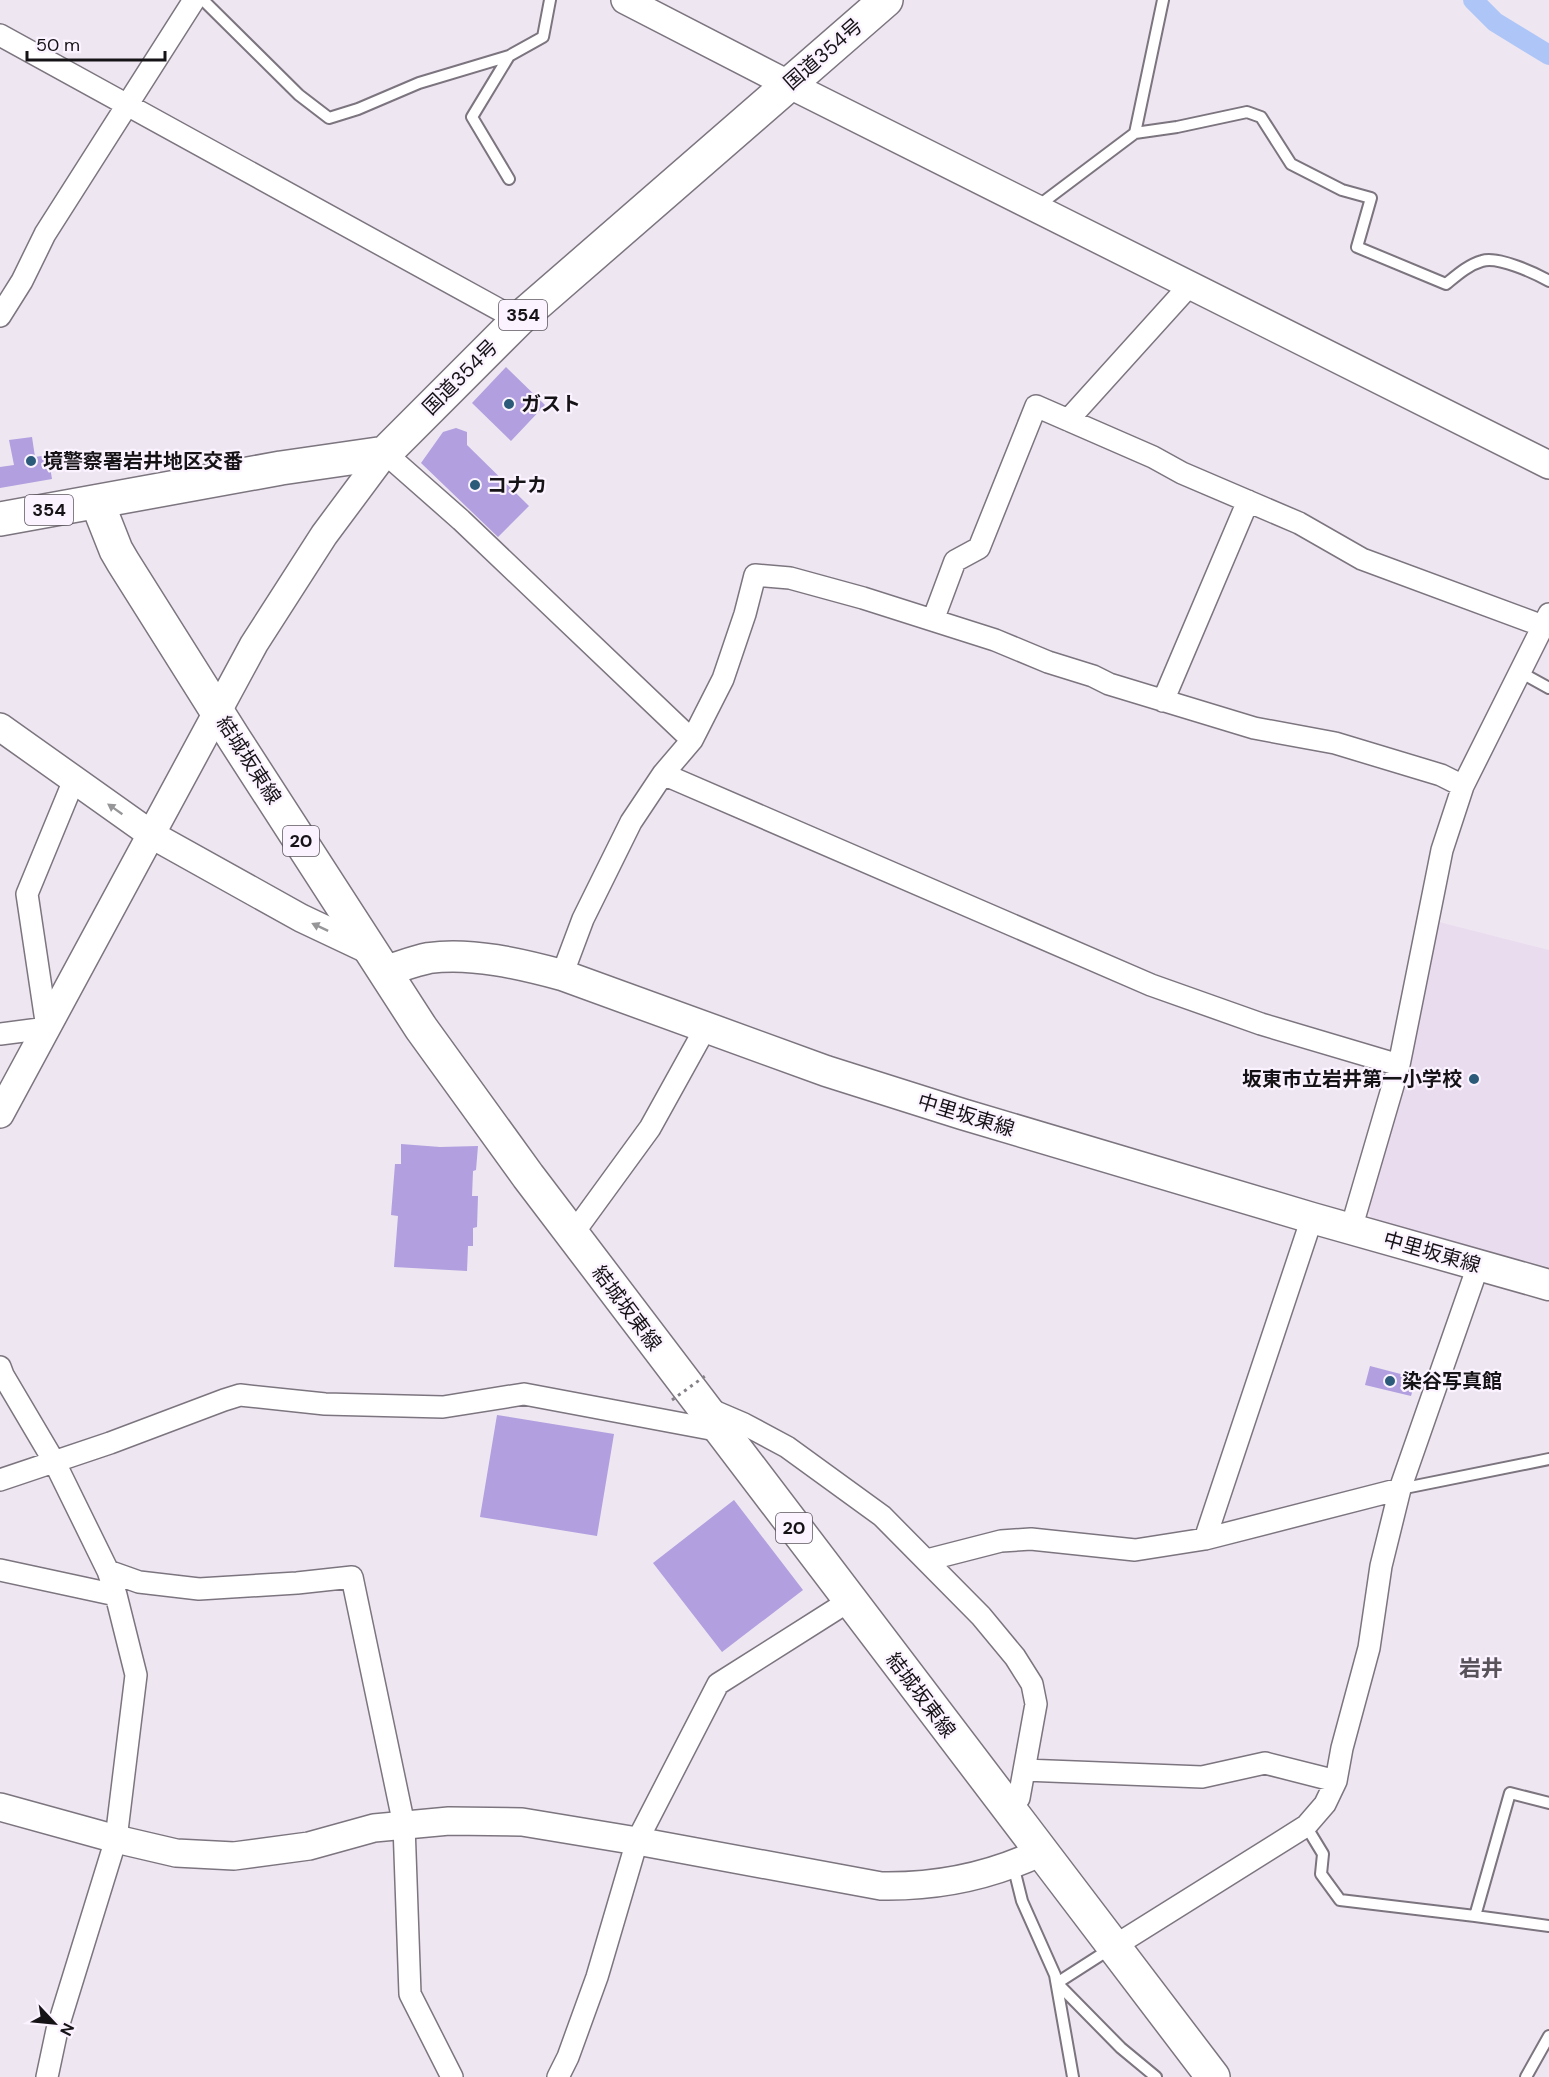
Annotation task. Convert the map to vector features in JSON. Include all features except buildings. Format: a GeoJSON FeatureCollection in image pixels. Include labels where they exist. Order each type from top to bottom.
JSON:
{"type":"FeatureCollection","features":[{"type":"Feature","properties":{"kind":"main road","name":"国道354号"},"geometry":{"type":"LineString","coordinates":[[385,453],[518,320],[886,0]]}},
{"type":"Feature","properties":{"kind":"main road","name":"354"},"geometry":{"type":"LineString","coordinates":[[0,519],[339,458],[385,453]]}},
{"type":"Feature","properties":{"kind":"main road","name":"結城坂東線"},"geometry":{"type":"LineString","coordinates":[[98,501],[116,550],[123,562],[461,1086],[1009,1812],[1027,1858],[1113,1947],[1213,2077]]}},
{"type":"Feature","properties":{"kind":"main road","name":"中里坂東線"},"geometry":{"type":"LineString","coordinates":[[379,962],[440,957],[466,958],[525,965],[562,975],[826,1071],[962,1114],[1312,1218],[1549,1285]]}},
{"type":"Feature","properties":{"kind":"street"},"geometry":{"type":"LineString","coordinates":[[0,316],[22,281],[45,234],[194,0]]}},
{"type":"Feature","properties":{"kind":"street"},"geometry":{"type":"LineString","coordinates":[[625,0],[1549,465]]}},
{"type":"Feature","properties":{"kind":"street"},"geometry":{"type":"LineString","coordinates":[[0,35],[518,320]]}},
{"type":"Feature","properties":{"kind":"street"},"geometry":{"type":"LineString","coordinates":[[1068,420],[1190,285]]}},
{"type":"Feature","properties":{"kind":"street"},"geometry":{"type":"LineString","coordinates":[[933,620],[955,561],[979,548],[1036,406],[1153,457],[1182,473],[1299,523],[1362,559],[1546,620],[1462,786],[1442,850],[1399,1065],[1352,1229]]}},
{"type":"Feature","properties":{"kind":"street"},"geometry":{"type":"LineString","coordinates":[[0,1114],[217,711],[274,610],[324,535],[385,453],[461,519],[692,740]]}},
{"type":"Feature","properties":{"kind":"street"},"geometry":{"type":"LineString","coordinates":[[1163,701],[1248,501]]}},
{"type":"Feature","properties":{"kind":"street"},"geometry":{"type":"LineString","coordinates":[[562,975],[583,919],[631,822],[663,774],[692,740],[723,679],[745,614],[755,575],[790,578],[933,620],[1163,701],[1254,728],[1335,742],[1441,775],[1462,786]]}},
{"type":"Feature","properties":{"kind":"street"},"geometry":{"type":"LineString","coordinates":[[0,727],[152,835],[379,962]]}},
{"type":"Feature","properties":{"kind":"street"},"geometry":{"type":"LineString","coordinates":[[663,774],[1151,985],[1261,1024],[1399,1065]]}},
{"type":"Feature","properties":{"kind":"street"},"geometry":{"type":"LineString","coordinates":[[47,1028],[27,894],[74,780]]}},
{"type":"Feature","properties":{"kind":"street"},"geometry":{"type":"LineString","coordinates":[[572,1235],[650,1128],[706,1027]]}},
{"type":"Feature","properties":{"kind":"street"},"geometry":{"type":"LineString","coordinates":[[0,1034],[47,1028]]}},
{"type":"Feature","properties":{"kind":"street"},"geometry":{"type":"LineString","coordinates":[[1205,1539],[1312,1218]]}},
{"type":"Feature","properties":{"kind":"street"},"geometry":{"type":"LineString","coordinates":[[1113,1947],[1306,1826],[1325,1804],[1336,1781],[1342,1748],[1369,1648],[1381,1566],[1400,1489],[1478,1266]]}},
{"type":"Feature","properties":{"kind":"street"},"geometry":{"type":"LineString","coordinates":[[0,1367],[55,1463],[108,1571],[136,1675],[116,1839],[57,2030],[47,2077]]}},
{"type":"Feature","properties":{"kind":"street"},"geometry":{"type":"LineString","coordinates":[[0,1480],[55,1463],[240,1395],[325,1404],[444,1407],[524,1394],[721,1431]]}},
{"type":"Feature","properties":{"kind":"street"},"geometry":{"type":"LineString","coordinates":[[692,1394],[787,1447],[882,1516],[981,1616],[1015,1657],[1032,1684],[1036,1704],[1019,1798],[1009,1812]]}},
{"type":"Feature","properties":{"kind":"street"},"geometry":{"type":"LineString","coordinates":[[927,1560],[1001,1541],[1030,1539],[1135,1550],[1205,1539],[1400,1489]]}},
{"type":"Feature","properties":{"kind":"street"},"geometry":{"type":"LineString","coordinates":[[0,1570],[116,1595]]}},
{"type":"Feature","properties":{"kind":"street"},"geometry":{"type":"LineString","coordinates":[[108,1571],[139,1582],[199,1588],[297,1583],[352,1577],[404,1825],[410,1994],[452,2077]]}},
{"type":"Feature","properties":{"kind":"street"},"geometry":{"type":"LineString","coordinates":[[558,2077],[568,2057],[597,1977],[637,1840],[718,1684],[849,1601]]}},
{"type":"Feature","properties":{"kind":"street"},"geometry":{"type":"LineString","coordinates":[[1024,1770],[1202,1777],[1265,1763],[1336,1781]]}},
{"type":"Feature","properties":{"kind":"street"},"geometry":{"type":"LineString","coordinates":[[0,1807],[176,1853],[234,1856],[309,1846],[374,1828],[449,1821],[522,1822],[637,1840],[881,1886],[907,1886],[960,1879],[1027,1858]]}},
{"type":"Feature","properties":{"kind":"lane"},"geometry":{"type":"LineString","coordinates":[[202,0],[299,95],[329,118],[358,109],[419,83],[509,56],[543,37],[550,0]]}},
{"type":"Feature","properties":{"kind":"lane"},"geometry":{"type":"LineString","coordinates":[[1135,133],[1163,0]]}},
{"type":"Feature","properties":{"kind":"lane"},"geometry":{"type":"LineString","coordinates":[[509,56],[472,117],[509,179]]}},
{"type":"Feature","properties":{"kind":"lane"},"geometry":{"type":"LineString","coordinates":[[1036,208],[1135,133],[1177,127],[1247,112],[1261,117],[1291,164],[1342,190],[1371,198],[1357,247],[1446,284],[1468,267],[1485,260],[1526,269],[1549,281]]}},
{"type":"Feature","properties":{"kind":"lane"},"geometry":{"type":"LineString","coordinates":[[1520,672],[1549,688]]}},
{"type":"Feature","properties":{"kind":"lane"},"geometry":{"type":"LineString","coordinates":[[1400,1489],[1549,1459]]}},
{"type":"Feature","properties":{"kind":"lane"},"geometry":{"type":"LineString","coordinates":[[1475,1916],[1510,1793],[1549,1803]]}},
{"type":"Feature","properties":{"kind":"lane"},"geometry":{"type":"LineString","coordinates":[[1306,1826],[1323,1854],[1321,1874],[1340,1900],[1549,1926]]}},
{"type":"Feature","properties":{"kind":"lane"},"geometry":{"type":"LineString","coordinates":[[1027,1858],[1022,1901],[1055,1975],[1073,2077]]}},
{"type":"Feature","properties":{"kind":"lane"},"geometry":{"type":"LineString","coordinates":[[1057,1983],[1113,1947]]}},
{"type":"Feature","properties":{"kind":"lane"},"geometry":{"type":"LineString","coordinates":[[1057,1983],[1121,2048],[1156,2077]]}},
{"type":"Feature","properties":{"kind":"lane"},"geometry":{"type":"LineString","coordinates":[[1526,2077],[1549,2036]]}},
{"type":"Feature","properties":{"kind":"shaded area","name":"坂東市立岩井第一小学校"},"geometry":{"type":"Polygon","coordinates":[[[1439,922],[1549,950],[1549,1267],[1373,1221],[1367,1208],[1439,922]]]}},
{"type":"Feature","properties":{"kind":"waterway"},"geometry":{"type":"LineString","coordinates":[[1473,0],[1495,22],[1549,55]]}},
{"type":"Feature","properties":{"kind":"place","name":"ガスト"},"geometry":{"type":"Point","coordinates":[509,404]}},
{"type":"Feature","properties":{"kind":"place","name":"境警察署岩井地区交番"},"geometry":{"type":"Point","coordinates":[31,461]}},
{"type":"Feature","properties":{"kind":"place","name":"コナカ"},"geometry":{"type":"Point","coordinates":[475,485]}},
{"type":"Feature","properties":{"kind":"place","name":"坂東市立岩井第一小学校"},"geometry":{"type":"Point","coordinates":[1474,1079]}},
{"type":"Feature","properties":{"kind":"place","name":"染谷写真館"},"geometry":{"type":"Point","coordinates":[1390,1381]}},
{"type":"Feature","properties":{"kind":"district","name":"岩井"},"geometry":{"type":"Point","coordinates":[1481,1668]}}]}
